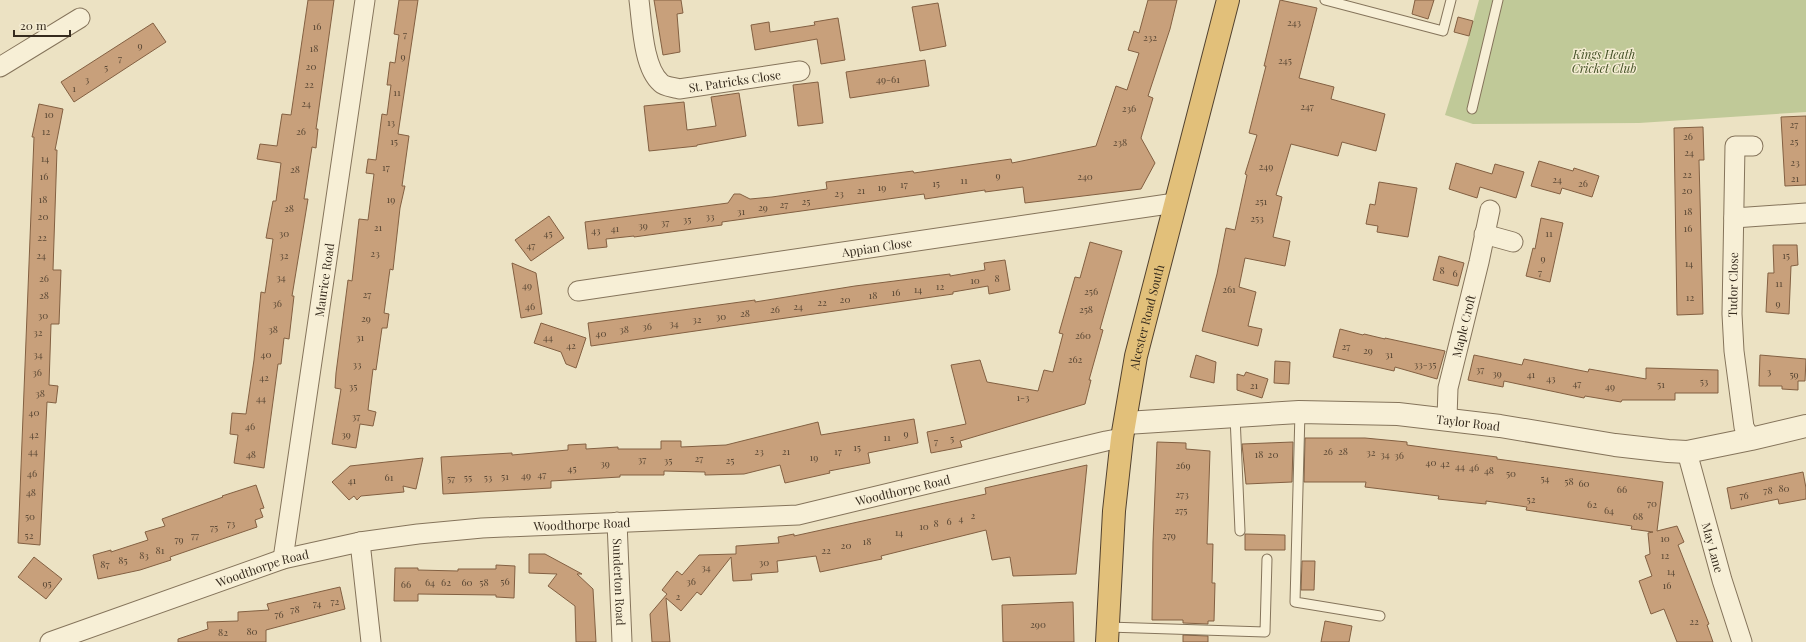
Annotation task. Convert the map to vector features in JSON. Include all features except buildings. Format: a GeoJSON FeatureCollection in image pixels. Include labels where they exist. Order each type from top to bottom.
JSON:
{"type":"FeatureCollection","features":[{"type":"Feature","properties":{"kind":"highway","name":"Alcester Road South"},"geometry":{"type":"LineString","coordinates":[[1107,634],[1114,511],[1124,430],[1136,356],[1228,0]]}},
{"type":"Feature","properties":{"kind":"street","name":"Maurice Road"},"geometry":{"type":"LineString","coordinates":[[283,559],[365,0]]}},
{"type":"Feature","properties":{"kind":"street","name":"St. Patricks Close"},"geometry":{"type":"LineString","coordinates":[[639,0],[648,58],[656,78],[662,84],[679,89],[800,71]]}},
{"type":"Feature","properties":{"kind":"street"},"geometry":{"type":"LineString","coordinates":[[0,67],[80,18]]}},
{"type":"Feature","properties":{"kind":"street","name":"Tudor Close"},"geometry":{"type":"LineString","coordinates":[[1751,440],[1744,427],[1734,351],[1732,314],[1735,146],[1753,146]]}},
{"type":"Feature","properties":{"kind":"street","name":"Appian Close"},"geometry":{"type":"LineString","coordinates":[[578,291],[1175,203]]}},
{"type":"Feature","properties":{"kind":"street","name":"Maple Croft"},"geometry":{"type":"LineString","coordinates":[[1447,418],[1448,388],[1479,262],[1490,210]]}},
{"type":"Feature","properties":{"kind":"street"},"geometry":{"type":"LineString","coordinates":[[1734,218],[1806,213]]}},
{"type":"Feature","properties":{"kind":"street"},"geometry":{"type":"LineString","coordinates":[[1484,234],[1513,242]]}},
{"type":"Feature","properties":{"kind":"street","name":"Taylor Road"},"geometry":{"type":"LineString","coordinates":[[1124,430],[1235,416],[1300,412],[1398,414],[1447,418],[1615,445],[1687,452],[1751,440],[1806,426]]}},
{"type":"Feature","properties":{"kind":"street","name":"Woodthorpe Road"},"geometry":{"type":"LineString","coordinates":[[50,642],[283,559],[360,542],[418,534],[482,528],[798,515],[1106,440],[1124,430]]}},
{"type":"Feature","properties":{"kind":"street","name":"May Lane"},"geometry":{"type":"LineString","coordinates":[[1687,452],[1722,580],[1742,642]]}},
{"type":"Feature","properties":{"kind":"street","name":"Sunderton Road"},"geometry":{"type":"LineString","coordinates":[[617,522],[622,642]]}},
{"type":"Feature","properties":{"kind":"street"},"geometry":{"type":"LineString","coordinates":[[360,542],[371,642]]}},
{"type":"Feature","properties":{"kind":"lane"},"geometry":{"type":"LineString","coordinates":[[1325,0],[1443,31],[1451,0]]}},
{"type":"Feature","properties":{"kind":"lane"},"geometry":{"type":"LineString","coordinates":[[1472,109],[1498,0]]}},
{"type":"Feature","properties":{"kind":"lane"},"geometry":{"type":"LineString","coordinates":[[1300,412],[1296,602],[1380,616]]}},
{"type":"Feature","properties":{"kind":"lane"},"geometry":{"type":"LineString","coordinates":[[1235,416],[1240,531]]}},
{"type":"Feature","properties":{"kind":"lane"},"geometry":{"type":"LineString","coordinates":[[1107,634],[1265,632],[1267,559]]}},
{"type":"Feature","properties":{"kind":"green space","name":"Kings Heath Cricket Club"},"geometry":{"type":"Polygon","coordinates":[[[1479,0],[1806,0],[1806,112],[1639,123],[1473,124],[1445,115],[1479,0]]]}}]}
